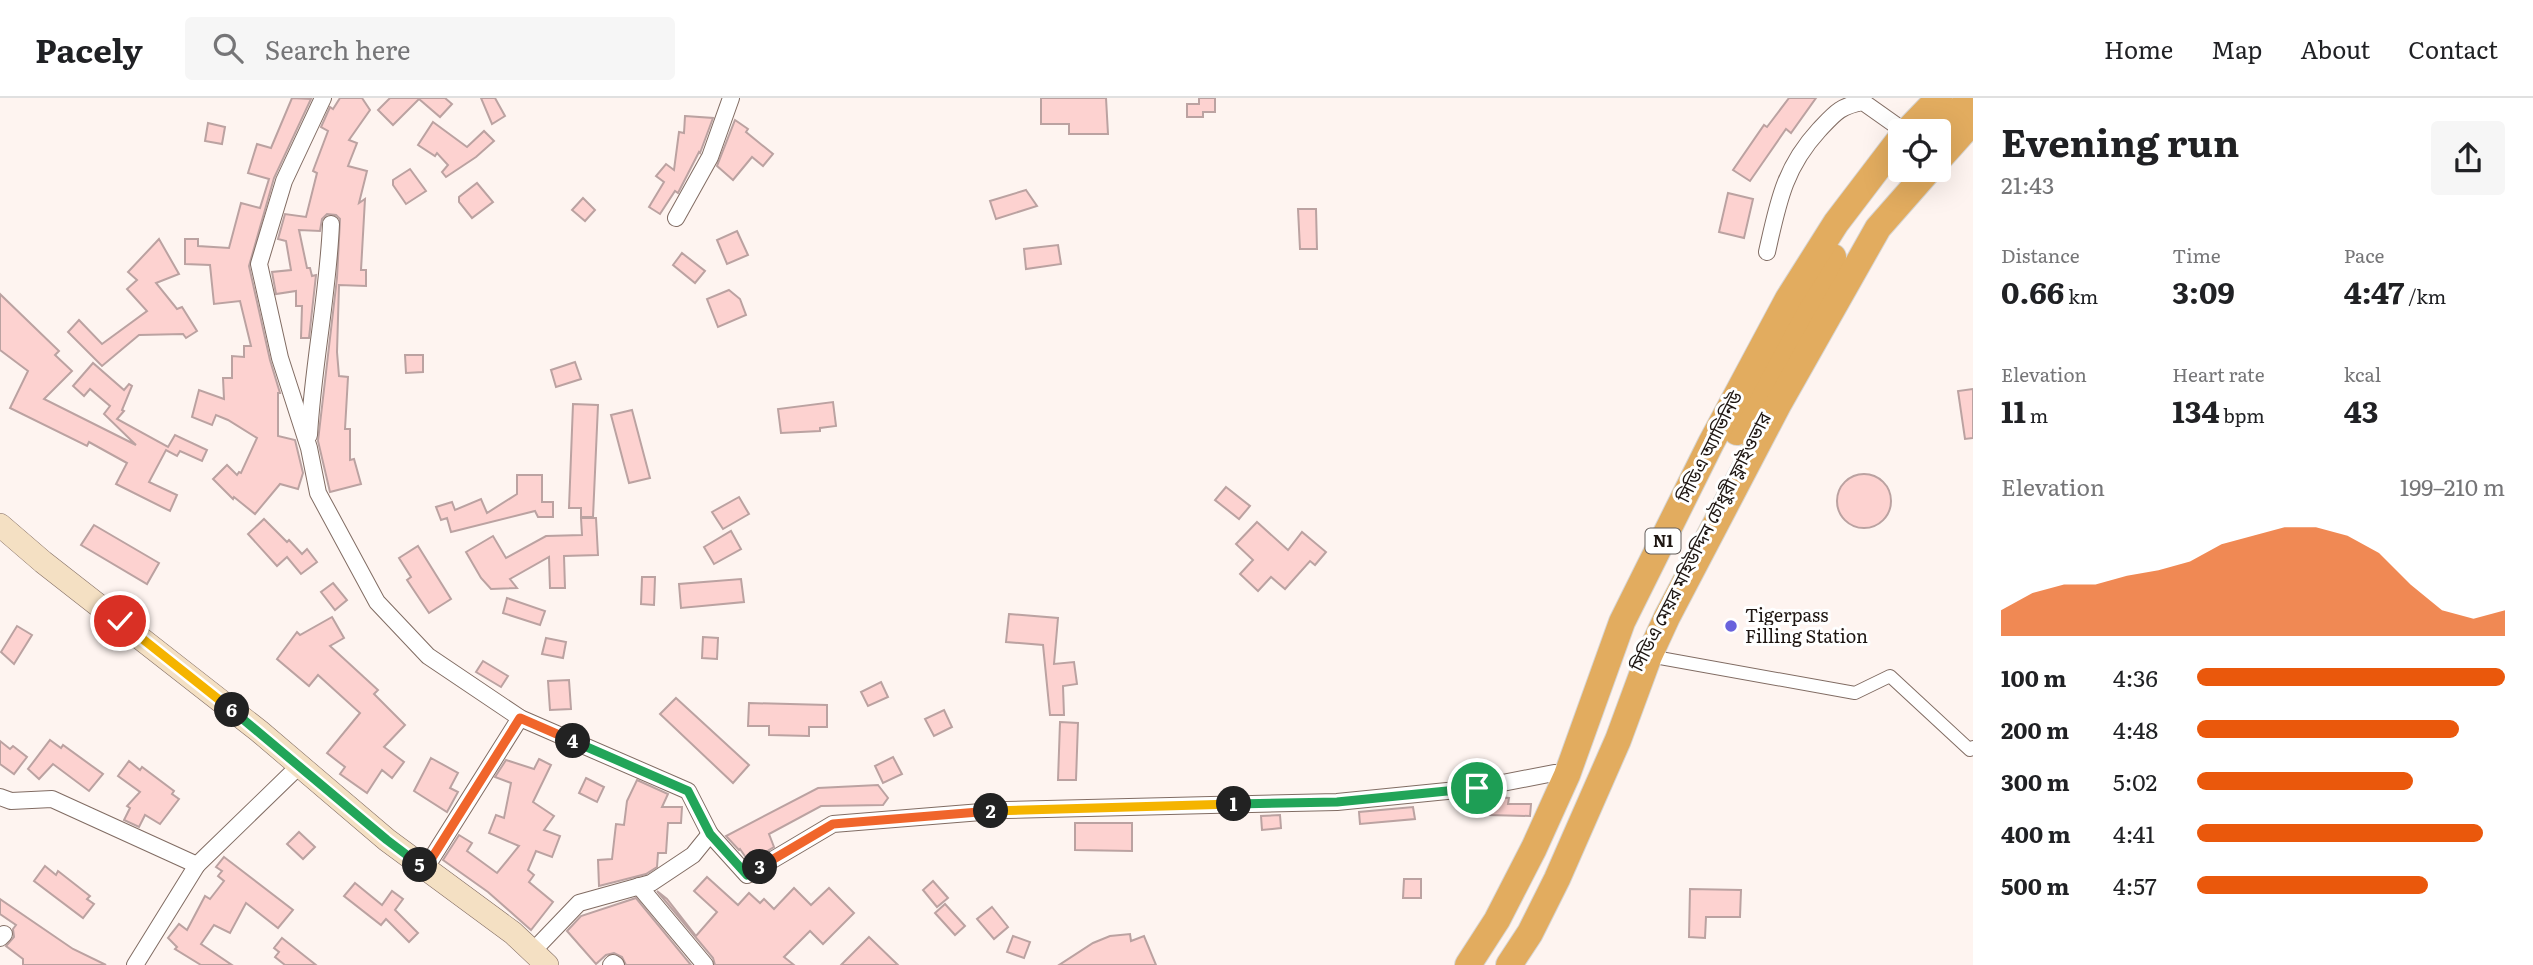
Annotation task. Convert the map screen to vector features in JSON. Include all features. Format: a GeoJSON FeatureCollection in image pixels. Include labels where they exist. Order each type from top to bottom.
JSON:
{"type":"FeatureCollection","features":[{"type":"Feature","properties":{"kind":"highway"},"geometry":{"type":"LineString","coordinates":[[1931,119],[1970,98]]}},
{"type":"Feature","properties":{"kind":"highway"},"geometry":{"type":"LineString","coordinates":[[1951,146],[1973,121]]}},
{"type":"Feature","properties":{"kind":"highway","name":"সিডিএ অ্যাভিনিউ"},"geometry":{"type":"LineString","coordinates":[[1468,965],[1514,889],[1567,775],[1622,622],[1711,443],[1788,299],[1836,223],[1888,155]]}},
{"type":"Feature","properties":{"kind":"highway"},"geometry":{"type":"LineString","coordinates":[[1488,965],[1520,912],[1557,826],[1579,761],[1620,659],[1707,486],[1849,230],[1888,176]]}},
{"type":"Feature","properties":{"kind":"highway","name":"সিডিএ মেয়র মহিউদ্দিন চৌধুরী ফ্লাইওভার"},"geometry":{"type":"LineString","coordinates":[[1503,965],[1550,884],[1644,649],[1814,318],[1865,228],[1899,182]]}},
{"type":"Feature","properties":{"kind":"highway","name":"N1"},"geometry":{"type":"LineString","coordinates":[[1509,965],[1530,933],[1557,879],[1618,740],[1648,656],[1779,403],[1878,228],[1919,182]]}},
{"type":"Feature","properties":{"kind":"main road"},"geometry":{"type":"LineString","coordinates":[[0,525],[43,562],[248,722],[387,840],[513,933],[540,958]]}},
{"type":"Feature","properties":{"kind":"street"},"geometry":{"type":"LineString","coordinates":[[323,98],[284,181],[260,264],[280,358],[309,448],[318,493],[377,603],[428,656],[520,718],[688,791],[710,834],[747,875],[833,824],[1006,810],[1337,802],[1477,788],[1554,773],[1567,775]]}},
{"type":"Feature","properties":{"kind":"street"},"geometry":{"type":"LineString","coordinates":[[676,218],[710,156],[731,98]]}},
{"type":"Feature","properties":{"kind":"street"},"geometry":{"type":"LineString","coordinates":[[1767,252],[1780,191],[1801,149],[1844,105],[1863,102],[1888,119]]}},
{"type":"Feature","properties":{"kind":"street"},"geometry":{"type":"LineString","coordinates":[[309,448],[311,396],[326,290],[331,224]]}},
{"type":"Feature","properties":{"kind":"street"},"geometry":{"type":"LineString","coordinates":[[1648,656],[1855,693],[1890,676],[1970,750],[1973,747]]}},
{"type":"Feature","properties":{"kind":"street"},"geometry":{"type":"LineString","coordinates":[[425,869],[520,718]]}},
{"type":"Feature","properties":{"kind":"street"},"geometry":{"type":"LineString","coordinates":[[135,965],[197,865],[299,766]]}},
{"type":"Feature","properties":{"kind":"street"},"geometry":{"type":"LineString","coordinates":[[0,797],[11,801],[52,799],[197,865]]}},
{"type":"Feature","properties":{"kind":"street"},"geometry":{"type":"LineString","coordinates":[[540,958],[579,903],[652,883],[693,855],[710,834]]}},
{"type":"Feature","properties":{"kind":"street"},"geometry":{"type":"LineString","coordinates":[[639,887],[705,965]]}},
{"type":"Feature","properties":{"kind":"building"},"geometry":{"type":"Polygon","coordinates":[[[292,98],[311,99],[274,178],[249,266],[280,393],[278,436],[295,440],[303,473],[298,489],[280,484],[255,514],[234,497],[233,499],[213,479],[227,465],[237,475],[241,473],[257,438],[216,415],[212,425],[192,417],[199,390],[224,399],[223,378],[232,378],[232,356],[244,357],[244,346],[251,346],[240,301],[214,304],[210,265],[185,264],[185,239],[198,239],[198,246],[229,248],[241,203],[260,208],[269,179],[248,173],[257,144],[271,148],[292,98]]]}},
{"type":"Feature","properties":{"kind":"building"},"geometry":{"type":"Polygon","coordinates":[[[340,98],[362,98],[370,110],[349,140],[357,143],[348,166],[367,171],[359,203],[365,199],[361,270],[366,270],[366,286],[339,285],[337,352],[339,376],[348,377],[345,429],[350,429],[350,460],[354,459],[361,484],[330,492],[318,441],[337,278],[340,219],[336,215],[327,214],[322,219],[320,231],[299,230],[307,268],[310,268],[312,276],[316,275],[309,338],[301,338],[302,306],[296,306],[296,291],[276,294],[272,272],[291,270],[286,241],[278,239],[285,214],[306,217],[317,173],[313,171],[328,131],[321,127],[330,107],[333,109],[340,98]]]}},
{"type":"Feature","properties":{"kind":"building"},"geometry":{"type":"Polygon","coordinates":[[[390,98],[445,98],[452,104],[440,117],[419,99],[393,125],[378,110],[390,98]]]}},
{"type":"Feature","properties":{"kind":"building"},"geometry":{"type":"Polygon","coordinates":[[[481,98],[495,98],[505,116],[492,124],[481,98]]]}},
{"type":"Feature","properties":{"kind":"building"},"geometry":{"type":"Polygon","coordinates":[[[1041,98],[1106,98],[1108,134],[1069,134],[1069,124],[1041,124],[1041,98]]]}},
{"type":"Feature","properties":{"kind":"building"},"geometry":{"type":"Polygon","coordinates":[[[1199,98],[1215,98],[1215,112],[1203,112],[1203,117],[1187,117],[1187,104],[1199,104],[1199,98]]]}},
{"type":"Feature","properties":{"kind":"building"},"geometry":{"type":"Polygon","coordinates":[[[1789,98],[1816,98],[1791,133],[1786,129],[1750,181],[1733,170],[1764,125],[1767,127],[1789,98]]]}},
{"type":"Feature","properties":{"kind":"building"},"geometry":{"type":"Polygon","coordinates":[[[685,116],[713,118],[700,153],[678,193],[675,191],[660,214],[649,207],[664,182],[656,176],[666,164],[674,170],[679,132],[684,133],[685,116]]]}},
{"type":"Feature","properties":{"kind":"building"},"geometry":{"type":"Polygon","coordinates":[[[735,120],[773,154],[763,166],[752,157],[733,180],[717,166],[735,120]]]}},
{"type":"Feature","properties":{"kind":"building"},"geometry":{"type":"Polygon","coordinates":[[[433,122],[467,147],[484,131],[494,141],[446,177],[442,172],[448,165],[437,153],[435,156],[418,145],[433,122]]]}},
{"type":"Feature","properties":{"kind":"building"},"geometry":{"type":"Polygon","coordinates":[[[208,123],[225,127],[222,144],[205,141],[208,123]]]}},
{"type":"Feature","properties":{"kind":"building"},"geometry":{"type":"Polygon","coordinates":[[[410,169],[426,191],[406,204],[393,185],[393,180],[410,169]]]}},
{"type":"Feature","properties":{"kind":"building"},"geometry":{"type":"Polygon","coordinates":[[[477,183],[493,202],[472,218],[459,202],[459,197],[477,183]]]}},
{"type":"Feature","properties":{"kind":"building"},"geometry":{"type":"Polygon","coordinates":[[[1026,190],[1037,206],[996,219],[990,201],[1026,190]]]}},
{"type":"Feature","properties":{"kind":"building"},"geometry":{"type":"Polygon","coordinates":[[[1728,193],[1753,199],[1744,238],[1719,232],[1728,193]]]}},
{"type":"Feature","properties":{"kind":"building"},"geometry":{"type":"Polygon","coordinates":[[[583,198],[595,210],[585,221],[572,210],[583,198]]]}},
{"type":"Feature","properties":{"kind":"building"},"geometry":{"type":"Polygon","coordinates":[[[1298,209],[1316,209],[1317,249],[1300,249],[1298,209]]]}},
{"type":"Feature","properties":{"kind":"building"},"geometry":{"type":"Polygon","coordinates":[[[737,231],[748,255],[727,264],[717,240],[737,231]]]}},
{"type":"Feature","properties":{"kind":"building"},"geometry":{"type":"Polygon","coordinates":[[[159,239],[179,274],[156,283],[177,309],[182,307],[197,331],[186,338],[183,334],[139,335],[102,366],[68,332],[79,320],[102,344],[147,311],[127,289],[137,280],[128,272],[159,239]]]}},
{"type":"Feature","properties":{"kind":"building"},"geometry":{"type":"Polygon","coordinates":[[[1058,245],[1061,264],[1026,269],[1024,249],[1058,245]]]}},
{"type":"Feature","properties":{"kind":"building"},"geometry":{"type":"Polygon","coordinates":[[[682,253],[705,271],[695,283],[673,265],[682,253]]]}},
{"type":"Feature","properties":{"kind":"building"},"geometry":{"type":"Polygon","coordinates":[[[729,290],[740,299],[746,315],[718,327],[707,299],[729,290]]]}},
{"type":"Feature","properties":{"kind":"building"},"geometry":{"type":"Polygon","coordinates":[[[0,294],[59,351],[55,355],[72,371],[44,399],[136,445],[104,414],[110,406],[90,389],[84,396],[73,386],[93,363],[124,390],[129,384],[132,386],[122,410],[124,411],[117,419],[168,447],[175,435],[207,450],[202,461],[180,451],[177,456],[166,450],[149,482],[177,495],[170,511],[116,484],[127,463],[89,442],[87,446],[10,408],[28,371],[0,350],[0,294]]]}},
{"type":"Feature","properties":{"kind":"building"},"geometry":{"type":"Polygon","coordinates":[[[405,355],[423,355],[423,372],[406,373],[405,355]]]}},
{"type":"Feature","properties":{"kind":"building"},"geometry":{"type":"Polygon","coordinates":[[[575,362],[581,379],[556,387],[551,370],[575,362]]]}},
{"type":"Feature","properties":{"kind":"building"},"geometry":{"type":"Polygon","coordinates":[[[1973,389],[1973,438],[1965,439],[1958,391],[1973,389]]]}},
{"type":"Feature","properties":{"kind":"building"},"geometry":{"type":"Polygon","coordinates":[[[833,402],[836,426],[820,428],[820,431],[781,433],[778,409],[833,402]]]}},
{"type":"Feature","properties":{"kind":"building"},"geometry":{"type":"Polygon","coordinates":[[[573,404],[598,405],[593,517],[581,517],[581,508],[569,508],[573,404]]]}},
{"type":"Feature","properties":{"kind":"building"},"geometry":{"type":"Polygon","coordinates":[[[632,410],[650,478],[629,483],[611,415],[632,410]]]}},
{"type":"Feature","properties":{"kind":"building"},"geometry":{"type":"Polygon","coordinates":[[[1864,474],[1883,482],[1891,501],[1883,520],[1864,528],[1845,520],[1837,501],[1845,482],[1864,474]]]}},
{"type":"Feature","properties":{"kind":"building"},"geometry":{"type":"Polygon","coordinates":[[[517,475],[542,475],[542,502],[553,502],[553,517],[538,517],[535,511],[451,532],[447,518],[441,520],[436,507],[452,502],[455,510],[481,499],[487,513],[517,494],[517,475]]]}},
{"type":"Feature","properties":{"kind":"building"},"geometry":{"type":"Polygon","coordinates":[[[1226,487],[1250,506],[1239,519],[1215,500],[1226,487]]]}},
{"type":"Feature","properties":{"kind":"building"},"geometry":{"type":"Polygon","coordinates":[[[739,497],[749,514],[723,529],[712,512],[739,497]]]}},
{"type":"Feature","properties":{"kind":"building"},"geometry":{"type":"Polygon","coordinates":[[[581,518],[596,518],[598,555],[564,556],[565,588],[550,588],[549,557],[510,579],[517,588],[491,589],[481,578],[466,552],[493,536],[506,558],[546,536],[582,535],[581,518]]]}},
{"type":"Feature","properties":{"kind":"building"},"geometry":{"type":"Polygon","coordinates":[[[264,519],[302,554],[307,549],[317,562],[301,574],[287,557],[277,566],[248,534],[264,519]]]}},
{"type":"Feature","properties":{"kind":"building"},"geometry":{"type":"Polygon","coordinates":[[[1257,522],[1288,550],[1302,532],[1326,552],[1315,565],[1310,561],[1285,589],[1271,577],[1258,591],[1240,574],[1253,560],[1236,544],[1257,522]]]}},
{"type":"Feature","properties":{"kind":"building"},"geometry":{"type":"Polygon","coordinates":[[[94,525],[159,563],[147,584],[81,545],[94,525]]]}},
{"type":"Feature","properties":{"kind":"building"},"geometry":{"type":"Polygon","coordinates":[[[731,531],[741,549],[714,564],[704,547],[731,531]]]}},
{"type":"Feature","properties":{"kind":"building"},"geometry":{"type":"Polygon","coordinates":[[[418,546],[451,599],[429,613],[407,580],[411,577],[399,558],[418,546]]]}},
{"type":"Feature","properties":{"kind":"building"},"geometry":{"type":"Polygon","coordinates":[[[642,577],[655,577],[654,605],[641,604],[642,577]]]}},
{"type":"Feature","properties":{"kind":"building"},"geometry":{"type":"Polygon","coordinates":[[[741,579],[744,602],[681,608],[679,584],[741,579]]]}},
{"type":"Feature","properties":{"kind":"building"},"geometry":{"type":"Polygon","coordinates":[[[333,583],[347,600],[335,610],[321,592],[333,583]]]}},
{"type":"Feature","properties":{"kind":"building"},"geometry":{"type":"Polygon","coordinates":[[[507,598],[545,611],[540,625],[503,613],[507,598]]]}},
{"type":"Feature","properties":{"kind":"building"},"geometry":{"type":"Polygon","coordinates":[[[1009,614],[1058,618],[1054,664],[1074,662],[1077,684],[1063,686],[1064,715],[1050,715],[1043,645],[1006,642],[1009,614]]]}},
{"type":"Feature","properties":{"kind":"building"},"geometry":{"type":"Polygon","coordinates":[[[332,617],[344,638],[330,646],[378,690],[374,694],[405,725],[384,747],[404,762],[392,778],[382,770],[367,793],[340,774],[345,767],[327,753],[360,713],[318,675],[309,686],[277,659],[297,632],[300,635],[332,617]]]}},
{"type":"Feature","properties":{"kind":"building"},"geometry":{"type":"Polygon","coordinates":[[[17,626],[32,635],[14,664],[1,652],[17,626]]]}},
{"type":"Feature","properties":{"kind":"building"},"geometry":{"type":"Polygon","coordinates":[[[703,637],[718,638],[717,659],[702,658],[703,637]]]}},
{"type":"Feature","properties":{"kind":"building"},"geometry":{"type":"Polygon","coordinates":[[[546,638],[566,642],[563,658],[542,654],[546,638]]]}},
{"type":"Feature","properties":{"kind":"building"},"geometry":{"type":"Polygon","coordinates":[[[483,661],[508,676],[501,687],[476,672],[483,661]]]}},
{"type":"Feature","properties":{"kind":"building"},"geometry":{"type":"Polygon","coordinates":[[[569,680],[571,709],[550,710],[548,681],[569,680]]]}},
{"type":"Feature","properties":{"kind":"building"},"geometry":{"type":"Polygon","coordinates":[[[881,682],[888,697],[868,706],[861,692],[881,682]]]}},
{"type":"Feature","properties":{"kind":"building"},"geometry":{"type":"Polygon","coordinates":[[[676,698],[749,765],[733,783],[660,714],[676,698]]]}},
{"type":"Feature","properties":{"kind":"building"},"geometry":{"type":"Polygon","coordinates":[[[749,703],[827,705],[827,727],[809,727],[809,736],[769,735],[769,726],[748,726],[749,703]]]}},
{"type":"Feature","properties":{"kind":"building"},"geometry":{"type":"Polygon","coordinates":[[[944,710],[952,727],[934,736],[925,719],[944,710]]]}},
{"type":"Feature","properties":{"kind":"building"},"geometry":{"type":"Polygon","coordinates":[[[1060,722],[1078,723],[1076,780],[1058,780],[1060,722]]]}},
{"type":"Feature","properties":{"kind":"building"},"geometry":{"type":"Polygon","coordinates":[[[50,740],[61,748],[63,745],[103,774],[89,791],[53,764],[39,779],[28,769],[50,740]]]}},
{"type":"Feature","properties":{"kind":"building"},"geometry":{"type":"Polygon","coordinates":[[[0,741],[10,749],[13,746],[27,757],[14,774],[0,764],[0,741]]]}},
{"type":"Feature","properties":{"kind":"building"},"geometry":{"type":"Polygon","coordinates":[[[893,757],[902,774],[883,783],[875,766],[893,757]]]}},
{"type":"Feature","properties":{"kind":"building"},"geometry":{"type":"Polygon","coordinates":[[[431,758],[458,773],[450,788],[458,792],[447,812],[414,791],[431,758]]]}},
{"type":"Feature","properties":{"kind":"building"},"geometry":{"type":"Polygon","coordinates":[[[539,759],[551,765],[533,802],[554,816],[544,830],[560,836],[552,857],[536,851],[528,870],[534,875],[529,882],[553,902],[531,930],[488,892],[443,860],[459,835],[472,843],[467,851],[497,873],[519,846],[489,833],[496,815],[504,818],[511,783],[495,777],[506,760],[534,769],[539,759]]]}},
{"type":"Feature","properties":{"kind":"building"},"geometry":{"type":"Polygon","coordinates":[[[129,761],[140,770],[142,767],[174,791],[172,794],[179,799],[160,824],[145,815],[139,827],[124,820],[130,808],[127,806],[140,792],[118,776],[129,761]]]}},
{"type":"Feature","properties":{"kind":"building"},"geometry":{"type":"Polygon","coordinates":[[[586,778],[604,787],[597,802],[579,793],[586,778]]]}},
{"type":"Feature","properties":{"kind":"building"},"geometry":{"type":"Polygon","coordinates":[[[637,780],[668,794],[662,807],[682,807],[681,823],[668,823],[666,853],[658,853],[657,867],[646,874],[599,886],[598,860],[612,859],[616,824],[624,825],[627,801],[637,780]]]}},
{"type":"Feature","properties":{"kind":"building"},"geometry":{"type":"Polygon","coordinates":[[[878,785],[888,798],[883,805],[821,806],[769,834],[774,847],[749,862],[726,836],[818,788],[878,785]]]}},
{"type":"Feature","properties":{"kind":"building"},"geometry":{"type":"Polygon","coordinates":[[[1496,797],[1509,798],[1508,804],[1531,804],[1530,816],[1488,815],[1489,803],[1495,803],[1496,797]]]}},
{"type":"Feature","properties":{"kind":"building"},"geometry":{"type":"Polygon","coordinates":[[[1413,807],[1415,819],[1360,824],[1359,812],[1413,807]]]}},
{"type":"Feature","properties":{"kind":"building"},"geometry":{"type":"Polygon","coordinates":[[[1280,815],[1281,828],[1262,830],[1261,816],[1280,815]]]}},
{"type":"Feature","properties":{"kind":"building"},"geometry":{"type":"Polygon","coordinates":[[[1075,823],[1132,823],[1132,851],[1075,850],[1075,823]]]}},
{"type":"Feature","properties":{"kind":"building"},"geometry":{"type":"Polygon","coordinates":[[[299,832],[315,847],[303,859],[287,844],[299,832]]]}},
{"type":"Feature","properties":{"kind":"building"},"geometry":{"type":"Polygon","coordinates":[[[224,857],[293,910],[278,928],[246,903],[230,933],[214,925],[201,944],[232,965],[201,965],[175,949],[177,947],[168,938],[179,924],[187,930],[205,896],[210,899],[224,881],[218,876],[222,871],[216,867],[224,857]]]}},
{"type":"Feature","properties":{"kind":"building"},"geometry":{"type":"Polygon","coordinates":[[[45,866],[56,875],[58,871],[90,896],[87,899],[94,904],[83,918],[34,881],[45,866]]]}},
{"type":"Feature","properties":{"kind":"building"},"geometry":{"type":"Polygon","coordinates":[[[707,877],[738,905],[749,893],[760,903],[764,899],[774,909],[794,888],[811,905],[829,888],[854,913],[823,944],[810,931],[784,957],[794,965],[715,965],[713,958],[657,891],[667,899],[696,936],[717,912],[694,891],[707,877]]]}},
{"type":"Feature","properties":{"kind":"building"},"geometry":{"type":"Polygon","coordinates":[[[1404,879],[1421,879],[1421,898],[1403,898],[1404,879]]]}},
{"type":"Feature","properties":{"kind":"building"},"geometry":{"type":"Polygon","coordinates":[[[933,881],[948,898],[937,907],[923,890],[933,881]]]}},
{"type":"Feature","properties":{"kind":"building"},"geometry":{"type":"Polygon","coordinates":[[[355,883],[382,905],[392,891],[403,899],[395,910],[418,933],[409,942],[386,919],[381,925],[344,896],[355,883]]]}},
{"type":"Feature","properties":{"kind":"building"},"geometry":{"type":"Polygon","coordinates":[[[1690,889],[1741,890],[1740,917],[1706,917],[1705,938],[1689,937],[1690,889]]]}},
{"type":"Feature","properties":{"kind":"building"},"geometry":{"type":"Polygon","coordinates":[[[636,898],[691,965],[626,965],[622,957],[614,953],[606,955],[596,964],[567,931],[581,916],[636,898]]]}},
{"type":"Feature","properties":{"kind":"building"},"geometry":{"type":"Polygon","coordinates":[[[0,899],[73,949],[106,965],[23,965],[23,959],[6,946],[14,937],[13,929],[16,925],[0,914],[0,899]]]}},
{"type":"Feature","properties":{"kind":"building"},"geometry":{"type":"Polygon","coordinates":[[[945,904],[965,926],[955,935],[935,913],[945,904]]]}},
{"type":"Feature","properties":{"kind":"building"},"geometry":{"type":"Polygon","coordinates":[[[992,907],[1008,927],[994,939],[977,919],[992,907]]]}},
{"type":"Feature","properties":{"kind":"building"},"geometry":{"type":"Polygon","coordinates":[[[1130,934],[1131,941],[1144,936],[1156,965],[1059,965],[1093,943],[1110,936],[1130,934]]]}},
{"type":"Feature","properties":{"kind":"building"},"geometry":{"type":"Polygon","coordinates":[[[1013,936],[1030,942],[1024,958],[1007,952],[1013,936]]]}},
{"type":"Feature","properties":{"kind":"building"},"geometry":{"type":"Polygon","coordinates":[[[869,937],[898,965],[841,965],[869,937]]]}},
{"type":"Feature","properties":{"kind":"building"},"geometry":{"type":"Polygon","coordinates":[[[282,938],[316,965],[285,965],[275,957],[279,952],[274,948],[282,938]]]}},
{"type":"Feature","properties":{"kind":"place","name":"Tigerpass Filling Station"},"geometry":{"type":"Point","coordinates":[1731,626]}},
{"type":"Feature","properties":{"kind":"route"},"geometry":{"type":"LineString","coordinates":[[120,621],[259,731],[425,869],[520,718],[688,791],[710,834],[747,875],[833,824],[1006,810],[1337,802],[1477,788]]}}]}
